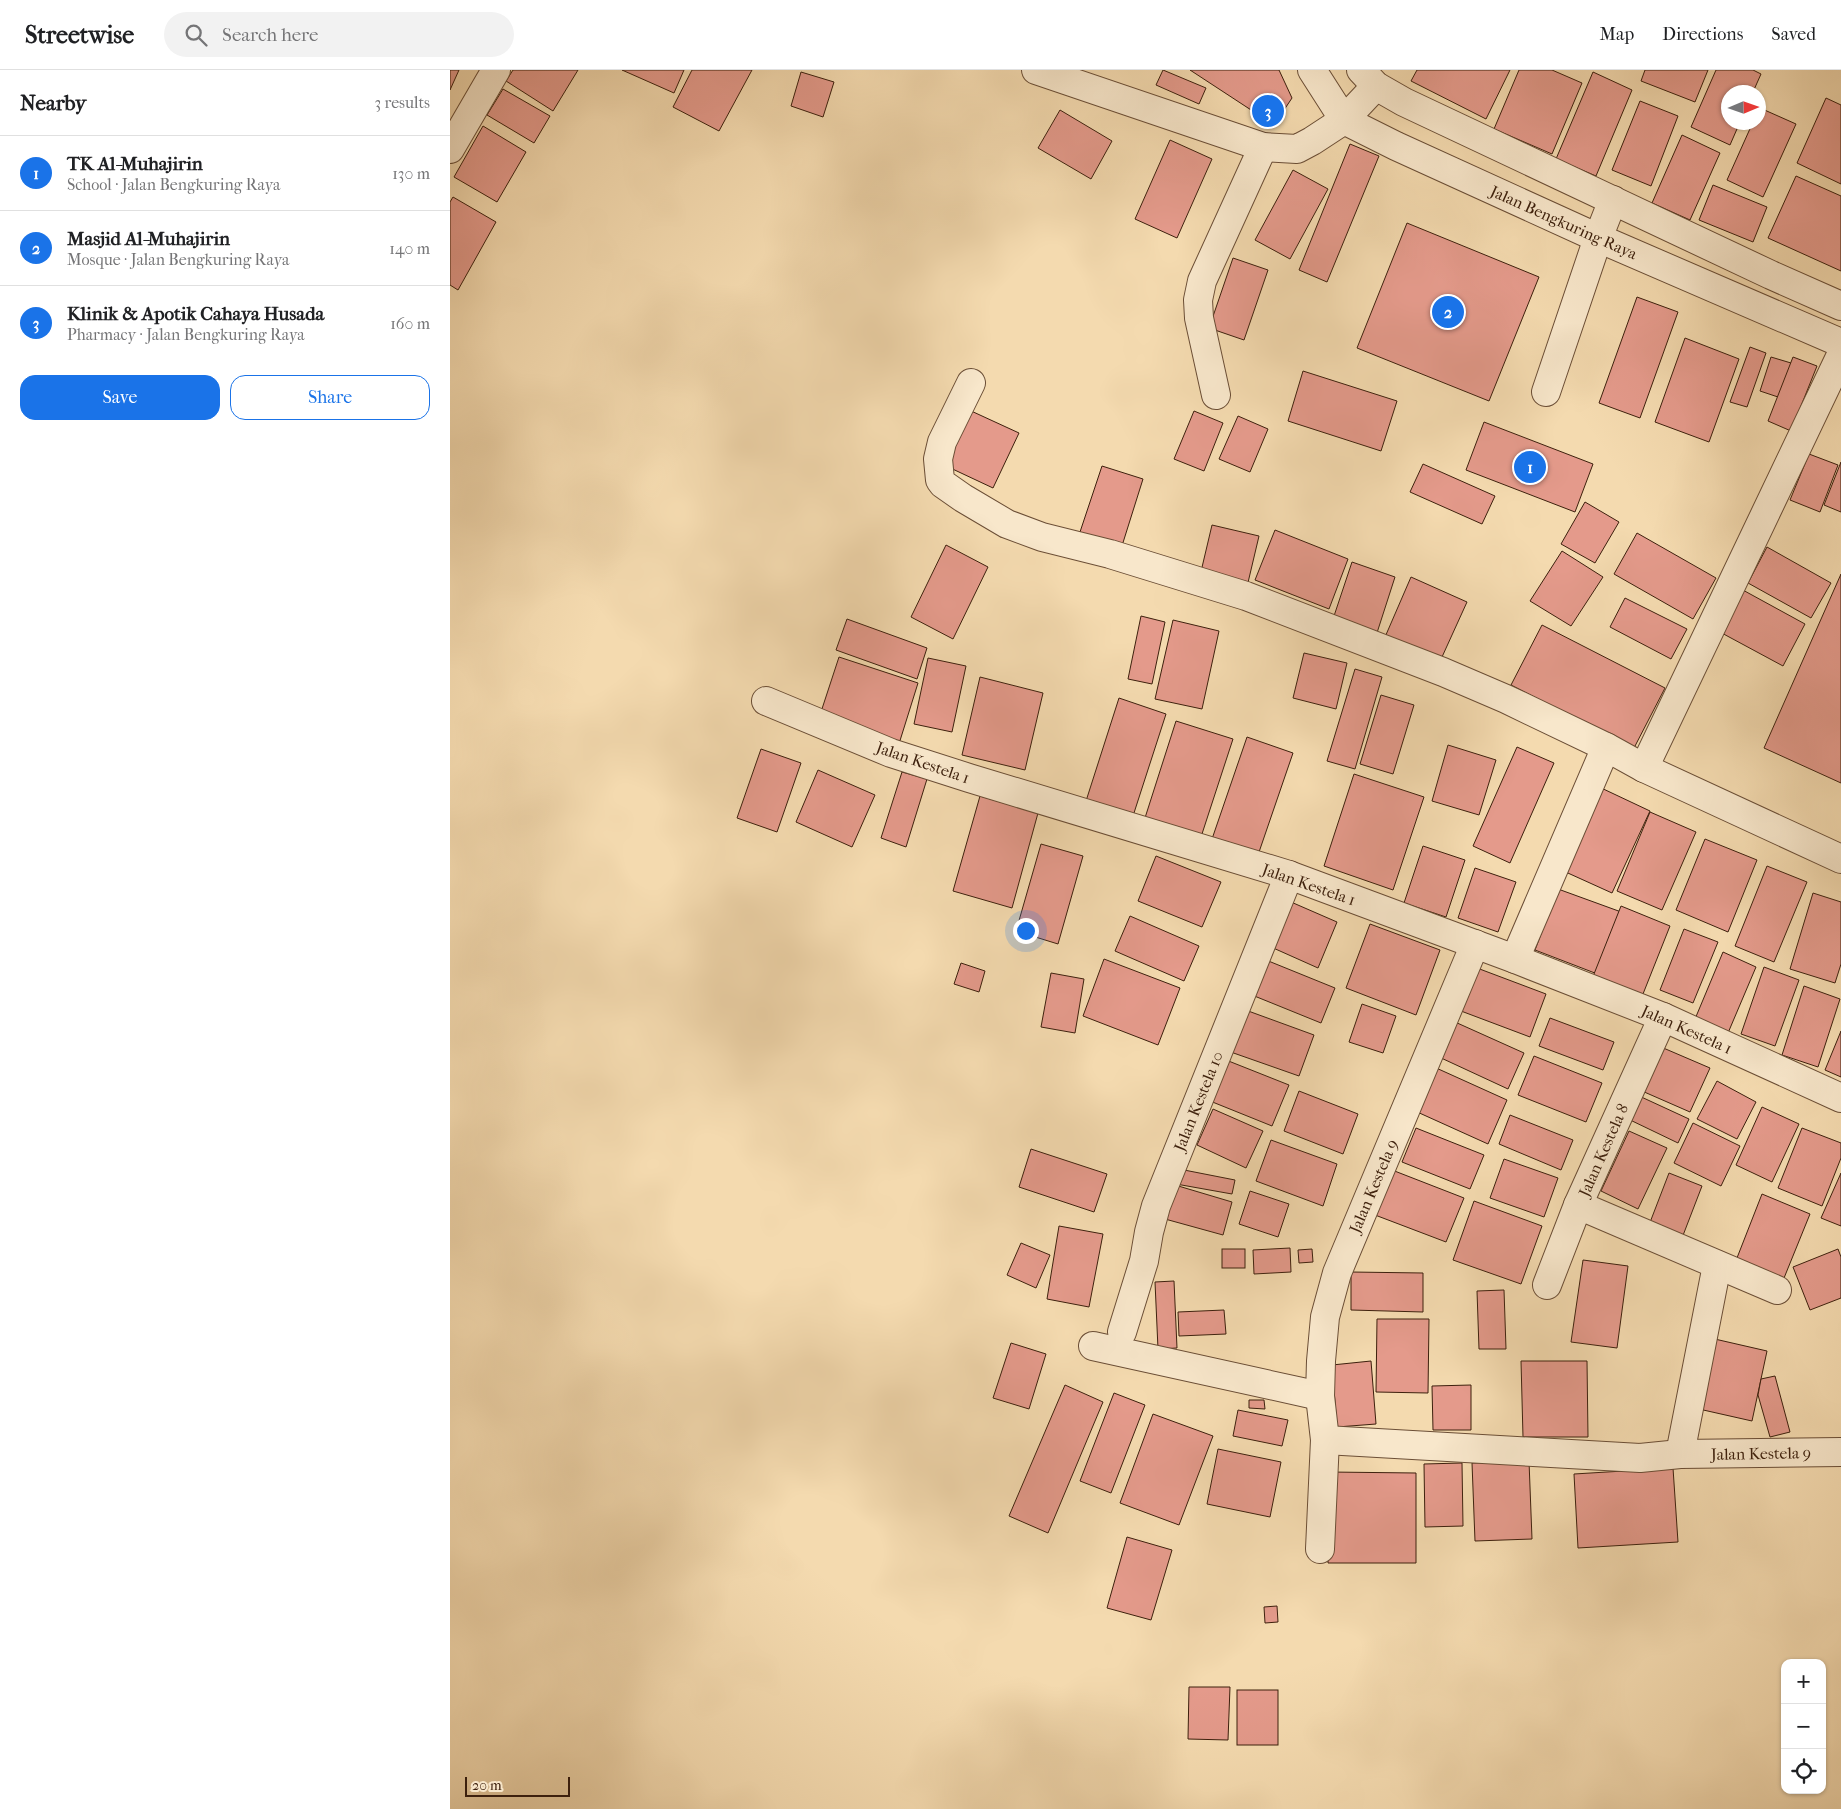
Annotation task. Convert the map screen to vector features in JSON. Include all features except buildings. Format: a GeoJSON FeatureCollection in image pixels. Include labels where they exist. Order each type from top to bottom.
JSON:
{"type":"FeatureCollection","features":[{"type":"Feature","properties":{"kind":"street"},"geometry":{"type":"LineString","coordinates":[[450,150],[496,70]]}},
{"type":"Feature","properties":{"kind":"street"},"geometry":{"type":"LineString","coordinates":[[1036,70],[1263,147],[1297,148],[1312,141],[1344,120],[1369,78],[1404,102],[1841,306]]}},
{"type":"Feature","properties":{"kind":"street"},"geometry":{"type":"LineString","coordinates":[[1312,70],[1344,120]]}},
{"type":"Feature","properties":{"kind":"street","name":"Jalan Bengkuring Raya"},"geometry":{"type":"LineString","coordinates":[[1344,120],[1396,146],[1598,238],[1841,343]]}},
{"type":"Feature","properties":{"kind":"street"},"geometry":{"type":"LineString","coordinates":[[1216,395],[1199,318],[1198,300],[1202,281],[1263,147]]}},
{"type":"Feature","properties":{"kind":"street"},"geometry":{"type":"LineString","coordinates":[[1546,392],[1598,238],[1613,200]]}},
{"type":"Feature","properties":{"kind":"street"},"geometry":{"type":"LineString","coordinates":[[1644,768],[1841,355]]}},
{"type":"Feature","properties":{"kind":"street"},"geometry":{"type":"LineString","coordinates":[[971,383],[942,442],[938,459],[940,480],[963,498],[1007,524],[1042,537],[1110,554],[1246,596],[1443,672],[1506,699],[1606,747],[1644,768],[1841,859]]}},
{"type":"Feature","properties":{"kind":"street","name":"Jalan Kestela 1"},"geometry":{"type":"LineString","coordinates":[[766,701],[900,755],[969,778],[1289,875],[1515,959],[1663,1017],[1841,1098]]}},
{"type":"Feature","properties":{"kind":"street"},"geometry":{"type":"LineString","coordinates":[[1515,959],[1606,747]]}},
{"type":"Feature","properties":{"kind":"street","name":"Jalan Kestela 10"},"geometry":{"type":"LineString","coordinates":[[1122,1332],[1144,1261],[1156,1206],[1289,875]]}},
{"type":"Feature","properties":{"kind":"street","name":"Jalan Kestela 9"},"geometry":{"type":"LineString","coordinates":[[1320,1549],[1325,1440],[1320,1396],[1325,1317],[1337,1273],[1475,944]]}},
{"type":"Feature","properties":{"kind":"street","name":"Jalan Kestela 8"},"geometry":{"type":"LineString","coordinates":[[1547,1285],[1578,1206],[1663,1017]]}},
{"type":"Feature","properties":{"kind":"street"},"geometry":{"type":"LineString","coordinates":[[1578,1206],[1777,1290]]}},
{"type":"Feature","properties":{"kind":"street"},"geometry":{"type":"LineString","coordinates":[[1680,1454],[1716,1265]]}},
{"type":"Feature","properties":{"kind":"street"},"geometry":{"type":"LineString","coordinates":[[1093,1346],[1320,1396]]}},
{"type":"Feature","properties":{"kind":"street","name":"Jalan Kestela 9"},"geometry":{"type":"LineString","coordinates":[[1325,1440],[1640,1458],[1680,1454],[1841,1452]]}},
{"type":"Feature","properties":{"kind":"place","name":"Klinik & Apotik Cahaya Husada"},"geometry":{"type":"Point","coordinates":[1268,111]}},
{"type":"Feature","properties":{"kind":"place","name":"Masjid Al-Muhajirin"},"geometry":{"type":"Point","coordinates":[1448,312]}},
{"type":"Feature","properties":{"kind":"place","name":"TK Al-Muhajirin"},"geometry":{"type":"Point","coordinates":[1530,467]}}]}
